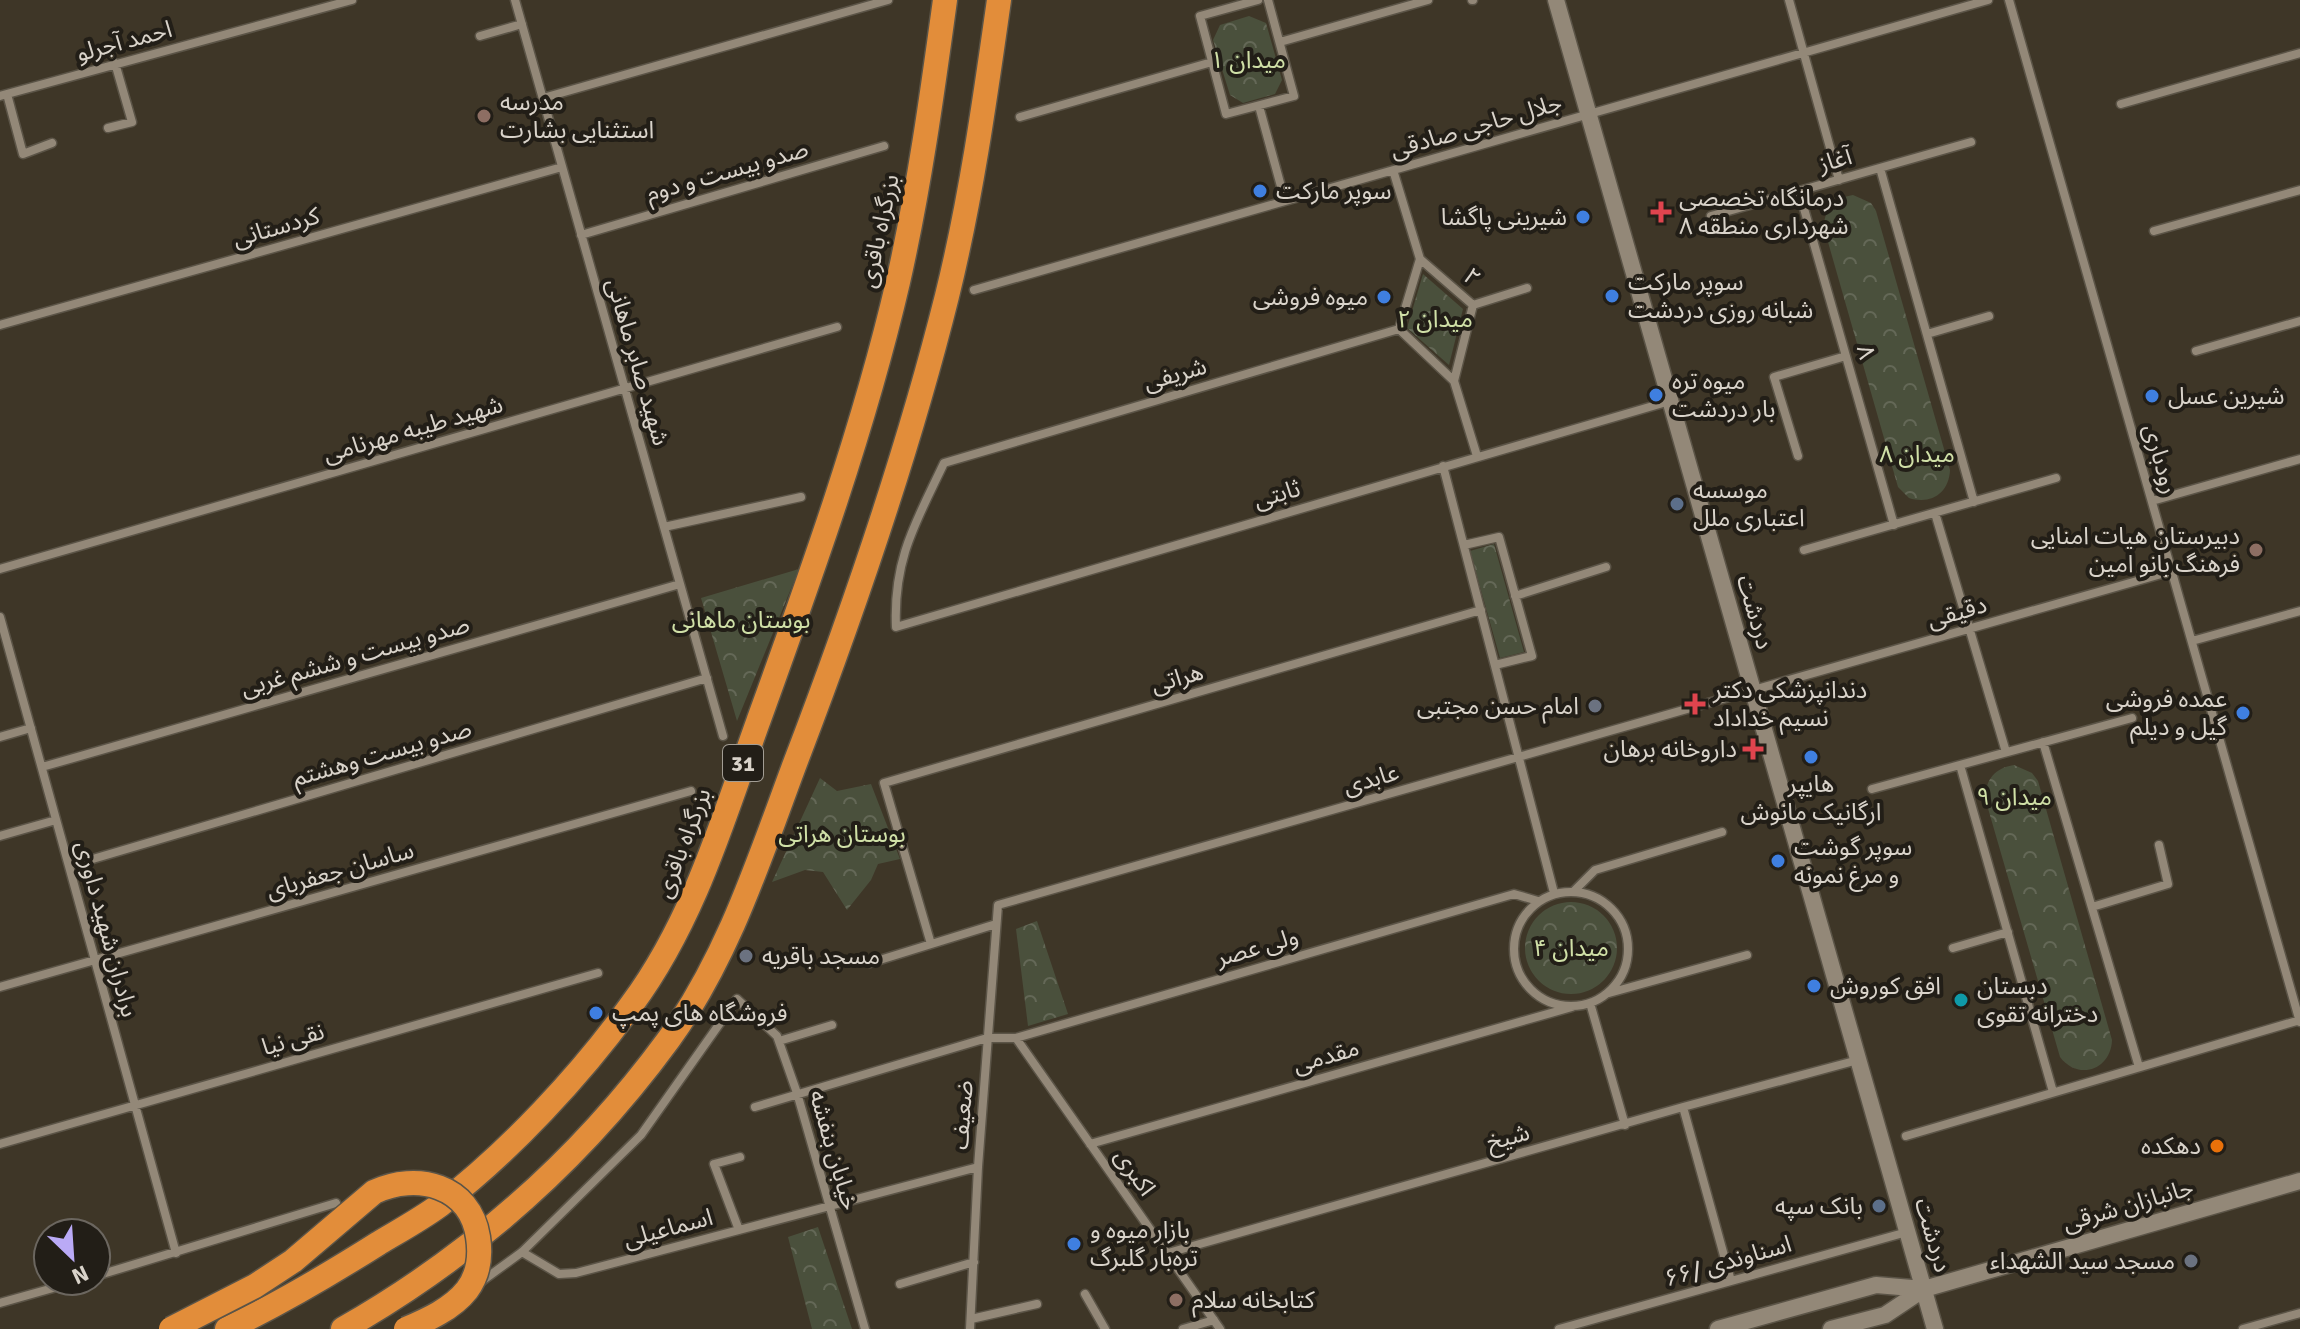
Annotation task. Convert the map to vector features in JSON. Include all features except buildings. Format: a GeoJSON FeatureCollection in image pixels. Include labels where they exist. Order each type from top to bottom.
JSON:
{"type":"FeatureCollection","features":[{"type":"Feature","properties":{"kind":"highway","name":"بزرگراه باقری"},"geometry":{"type":"LineString","coordinates":[[227,1329],[342,1267],[439,1206],[500,1153],[557,1094],[632,1005],[668,949],[693,901],[784,650],[850,455],[900,269],[925,146],[945,0]]}},
{"type":"Feature","properties":{"kind":"highway","name":"31"},"geometry":{"type":"LineString","coordinates":[[343,1329],[438,1271],[496,1225],[545,1180],[625,1095],[670,1037],[708,978],[735,922],[827,680],[899,469],[950,280],[976,155],[999,0]]}},
{"type":"Feature","properties":{"kind":"highway"},"geometry":{"type":"LineString","coordinates":[[171,1329],[255,1286],[293,1261],[374,1192],[389,1185],[419,1182],[444,1189],[464,1203],[477,1229],[479,1262],[475,1278],[458,1300],[406,1329]]}},
{"type":"Feature","properties":{"kind":"main road","name":"دردشت"},"geometry":{"type":"LineString","coordinates":[[1556,0],[1935,1329]]}},
{"type":"Feature","properties":{"kind":"main road","name":"جانبازان شرقی"},"geometry":{"type":"LineString","coordinates":[[1924,1289],[2300,1181]]}},
{"type":"Feature","properties":{"kind":"main road"},"geometry":{"type":"LineString","coordinates":[[1718,1329],[1876,1285],[1924,1289]]}},
{"type":"Feature","properties":{"kind":"main road"},"geometry":{"type":"LineString","coordinates":[[1831,1329],[1885,1315],[1924,1289]]}},
{"type":"Feature","properties":{"kind":"street","name":"احمد آجرلو"},"geometry":{"type":"LineString","coordinates":[[3,95],[352,0]]}},
{"type":"Feature","properties":{"kind":"street","name":"شهید صابر ماهانی"},"geometry":{"type":"LineString","coordinates":[[515,0],[723,736]]}},
{"type":"Feature","properties":{"kind":"street"},"geometry":{"type":"LineString","coordinates":[[543,98],[888,0]]}},
{"type":"Feature","properties":{"kind":"street"},"geometry":{"type":"LineString","coordinates":[[1258,0],[1231,4],[1200,16],[1226,114],[1294,96],[1268,0]]}},
{"type":"Feature","properties":{"kind":"street"},"geometry":{"type":"LineString","coordinates":[[1280,42],[1428,0]]}},
{"type":"Feature","properties":{"kind":"street"},"geometry":{"type":"LineString","coordinates":[[1789,0],[1839,180]]}},
{"type":"Feature","properties":{"kind":"street","name":"جلال حاجی صادقی"},"geometry":{"type":"LineString","coordinates":[[974,290],[1988,0]]}},
{"type":"Feature","properties":{"kind":"street","name":"رودباری"},"geometry":{"type":"LineString","coordinates":[[2009,0],[2300,1021]]}},
{"type":"Feature","properties":{"kind":"street"},"geometry":{"type":"LineString","coordinates":[[480,36],[522,24]]}},
{"type":"Feature","properties":{"kind":"street"},"geometry":{"type":"LineString","coordinates":[[2121,104],[2300,53]]}},
{"type":"Feature","properties":{"kind":"street"},"geometry":{"type":"LineString","coordinates":[[1020,117],[1212,62]]}},
{"type":"Feature","properties":{"kind":"street"},"geometry":{"type":"LineString","coordinates":[[108,128],[132,122],[115,63]]}},
{"type":"Feature","properties":{"kind":"street"},"geometry":{"type":"LineString","coordinates":[[3,95],[23,154],[52,143]]}},
{"type":"Feature","properties":{"kind":"street"},"geometry":{"type":"LineString","coordinates":[[1259,106],[1285,201]]}},
{"type":"Feature","properties":{"kind":"street","name":"آغاز"},"geometry":{"type":"LineString","coordinates":[[1711,216],[1971,142]]}},
{"type":"Feature","properties":{"kind":"street","name":"صدو بیست و دوم"},"geometry":{"type":"LineString","coordinates":[[581,235],[884,146]]}},
{"type":"Feature","properties":{"kind":"street","name":"کردستانی"},"geometry":{"type":"LineString","coordinates":[[0,325],[562,167]]}},
{"type":"Feature","properties":{"kind":"street"},"geometry":{"type":"LineString","coordinates":[[1880,168],[1974,502]]}},
{"type":"Feature","properties":{"kind":"street"},"geometry":{"type":"LineString","coordinates":[[1393,170],[1420,259],[1399,329],[1454,381],[1477,456]]}},
{"type":"Feature","properties":{"kind":"street"},"geometry":{"type":"LineString","coordinates":[[2154,231],[2300,190]]}},
{"type":"Feature","properties":{"kind":"street","name":"۸"},"geometry":{"type":"LineString","coordinates":[[1799,191],[1894,525]]}},
{"type":"Feature","properties":{"kind":"street","name":"۲"},"geometry":{"type":"LineString","coordinates":[[1420,259],[1473,305],[1454,381]]}},
{"type":"Feature","properties":{"kind":"street"},"geometry":{"type":"LineString","coordinates":[[1473,305],[1527,288]]}},
{"type":"Feature","properties":{"kind":"street"},"geometry":{"type":"LineString","coordinates":[[1927,334],[1989,316]]}},
{"type":"Feature","properties":{"kind":"street"},"geometry":{"type":"LineString","coordinates":[[2196,351],[2300,321]]}},
{"type":"Feature","properties":{"kind":"street","name":"شهید طیبه مهرنامی"},"geometry":{"type":"LineString","coordinates":[[0,569],[837,327]]}},
{"type":"Feature","properties":{"kind":"street","name":"شریفی"},"geometry":{"type":"LineString","coordinates":[[896,627],[895,595],[901,557],[944,463],[1399,329]]}},
{"type":"Feature","properties":{"kind":"street"},"geometry":{"type":"LineString","coordinates":[[1798,456],[1774,377],[1846,356]]}},
{"type":"Feature","properties":{"kind":"street","name":"ثابتی"},"geometry":{"type":"LineString","coordinates":[[896,627],[1670,401]]}},
{"type":"Feature","properties":{"kind":"street"},"geometry":{"type":"LineString","coordinates":[[2152,501],[2300,459]]}},
{"type":"Feature","properties":{"kind":"street"},"geometry":{"type":"LineString","coordinates":[[1443,466],[1554,893]]}},
{"type":"Feature","properties":{"kind":"street"},"geometry":{"type":"LineString","coordinates":[[1804,550],[2056,478]]}},
{"type":"Feature","properties":{"kind":"street"},"geometry":{"type":"LineString","coordinates":[[664,527],[801,497]]}},
{"type":"Feature","properties":{"kind":"street"},"geometry":{"type":"LineString","coordinates":[[1935,513],[2006,752]]}},
{"type":"Feature","properties":{"kind":"street"},"geometry":{"type":"LineString","coordinates":[[1464,545],[1499,537],[1532,656],[1495,665]]}},
{"type":"Feature","properties":{"kind":"street"},"geometry":{"type":"LineString","coordinates":[[1515,596],[1606,567]]}},
{"type":"Feature","properties":{"kind":"street","name":"دقیقی"},"geometry":{"type":"LineString","coordinates":[[1753,692],[2172,571]]}},
{"type":"Feature","properties":{"kind":"street","name":"صدو بیست و ششم غربی"},"geometry":{"type":"LineString","coordinates":[[42,767],[680,584]]}},
{"type":"Feature","properties":{"kind":"street","name":"هراتی"},"geometry":{"type":"LineString","coordinates":[[931,944],[884,783],[1481,610]]}},
{"type":"Feature","properties":{"kind":"street"},"geometry":{"type":"LineString","coordinates":[[2192,641],[2300,611]]}},
{"type":"Feature","properties":{"kind":"street","name":"برادران شهید داوری"},"geometry":{"type":"LineString","coordinates":[[0,617],[176,1253]]}},
{"type":"Feature","properties":{"kind":"street","name":"صدو بیست وهشتم"},"geometry":{"type":"LineString","coordinates":[[69,866],[707,678]]}},
{"type":"Feature","properties":{"kind":"street","name":"عابدی"},"geometry":{"type":"LineString","coordinates":[[998,905],[1753,692]]}},
{"type":"Feature","properties":{"kind":"street"},"geometry":{"type":"LineString","coordinates":[[1872,789],[2132,718]]}},
{"type":"Feature","properties":{"kind":"street"},"geometry":{"type":"LineString","coordinates":[[0,737],[31,728]]}},
{"type":"Feature","properties":{"kind":"street"},"geometry":{"type":"LineString","coordinates":[[2043,742],[2139,1067]]}},
{"type":"Feature","properties":{"kind":"street"},"geometry":{"type":"LineString","coordinates":[[1960,765],[2053,1092]]}},
{"type":"Feature","properties":{"kind":"street","name":"ساسان جعفربای"},"geometry":{"type":"LineString","coordinates":[[0,987],[691,791]]}},
{"type":"Feature","properties":{"kind":"street"},"geometry":{"type":"LineString","coordinates":[[0,836],[56,820]]}},
{"type":"Feature","properties":{"kind":"street"},"geometry":{"type":"LineString","coordinates":[[1574,891],[1595,870],[1722,832]]}},
{"type":"Feature","properties":{"kind":"street"},"geometry":{"type":"LineString","coordinates":[[2092,907],[2168,884],[2159,845]]}},
{"type":"Feature","properties":{"kind":"street"},"geometry":{"type":"LineString","coordinates":[[1608,993],[1621,978],[1628,960],[1629,940],[1623,921],[1610,905],[1593,895],[1574,891],[1554,893],[1538,901],[1525,914],[1516,931],[1513,949],[1516,967],[1524,983],[1537,996],[1554,1004],[1572,1007],[1590,1003],[1608,993],[1747,955]]}},
{"type":"Feature","properties":{"kind":"street","name":"ولی عصر"},"geometry":{"type":"LineString","coordinates":[[755,1107],[987,1038],[1016,1038],[1514,894],[1538,901]]}},
{"type":"Feature","properties":{"kind":"street","name":"ضعیف"},"geometry":{"type":"LineString","coordinates":[[970,1324],[978,1167],[998,905]]}},
{"type":"Feature","properties":{"kind":"street"},"geometry":{"type":"LineString","coordinates":[[870,963],[996,924]]}},
{"type":"Feature","properties":{"kind":"street"},"geometry":{"type":"LineString","coordinates":[[1953,948],[2008,932]]}},
{"type":"Feature","properties":{"kind":"street","name":"نقی نیا"},"geometry":{"type":"LineString","coordinates":[[0,1144],[598,973]]}},
{"type":"Feature","properties":{"kind":"street","name":"خیابان بنفشه"},"geometry":{"type":"LineString","coordinates":[[522,1252],[641,1135],[737,999],[779,1041],[865,1329]]}},
{"type":"Feature","properties":{"kind":"street"},"geometry":{"type":"LineString","coordinates":[[1590,1003],[1625,1125]]}},
{"type":"Feature","properties":{"kind":"street","name":"مقدمی"},"geometry":{"type":"LineString","coordinates":[[1090,1144],[1572,1007]]}},
{"type":"Feature","properties":{"kind":"street"},"geometry":{"type":"LineString","coordinates":[[1906,1136],[2300,1021]]}},
{"type":"Feature","properties":{"kind":"street"},"geometry":{"type":"LineString","coordinates":[[779,1041],[832,1025]]}},
{"type":"Feature","properties":{"kind":"street","name":"اکبری"},"geometry":{"type":"LineString","coordinates":[[1016,1038],[1220,1329]]}},
{"type":"Feature","properties":{"kind":"street","name":"شیخ"},"geometry":{"type":"LineString","coordinates":[[1168,1253],[1858,1060]]}},
{"type":"Feature","properties":{"kind":"street"},"geometry":{"type":"LineString","coordinates":[[1683,1107],[1731,1281]]}},
{"type":"Feature","properties":{"kind":"street"},"geometry":{"type":"LineString","coordinates":[[739,1230],[714,1164],[740,1157]]}},
{"type":"Feature","properties":{"kind":"street","name":"اسماعیلی"},"geometry":{"type":"LineString","coordinates":[[522,1252],[559,1274],[576,1273],[978,1167]]}},
{"type":"Feature","properties":{"kind":"street"},"geometry":{"type":"LineString","coordinates":[[112,1271],[336,1203]]}},
{"type":"Feature","properties":{"kind":"street","name":"اسناوندی /۶۶"},"geometry":{"type":"LineString","coordinates":[[1559,1329],[1907,1232]]}},
{"type":"Feature","properties":{"kind":"street"},"geometry":{"type":"LineString","coordinates":[[429,1319],[522,1252]]}},
{"type":"Feature","properties":{"kind":"street"},"geometry":{"type":"LineString","coordinates":[[900,1284],[974,1262]]}},
{"type":"Feature","properties":{"kind":"street"},"geometry":{"type":"LineString","coordinates":[[0,1303],[32,1294]]}},
{"type":"Feature","properties":{"kind":"street"},"geometry":{"type":"LineString","coordinates":[[1085,1294],[1105,1329]]}},
{"type":"Feature","properties":{"kind":"street"},"geometry":{"type":"LineString","coordinates":[[970,1324],[1037,1304]]}},
{"type":"Feature","properties":{"kind":"street"},"geometry":{"type":"LineString","coordinates":[[2243,1329],[2300,1313]]}},
{"type":"Feature","properties":{"kind":"street"},"geometry":{"type":"LineString","coordinates":[[1183,1329],[1214,1320]]}},
{"type":"Feature","properties":{"kind":"green space","name":"میدان ۱"},"geometry":{"type":"Polygon","coordinates":[[[1249,16],[1266,23],[1282,80],[1275,94],[1243,103],[1230,95],[1213,40],[1220,25],[1249,16]]]}},
{"type":"Feature","properties":{"kind":"green space","name":"میدان ۸"},"geometry":{"type":"Polygon","coordinates":[[[1853,195],[1871,203],[1876,211],[1950,470],[1942,491],[1925,500],[1909,498],[1898,487],[1824,228],[1831,206],[1853,195]]]}},
{"type":"Feature","properties":{"kind":"green space","name":"میدان ۲"},"geometry":{"type":"Polygon","coordinates":[[[1423,274],[1463,309],[1449,365],[1407,328],[1423,274]]]}},
{"type":"Feature","properties":{"kind":"green space"},"geometry":{"type":"Polygon","coordinates":[[[1494,544],[1524,652],[1500,658],[1470,551],[1494,544]]]}},
{"type":"Feature","properties":{"kind":"green space","name":"بوستان ماهانی"},"geometry":{"type":"Polygon","coordinates":[[[799,569],[737,721],[701,598],[799,569]]]}},
{"type":"Feature","properties":{"kind":"green space","name":"میدان ۹"},"geometry":{"type":"Polygon","coordinates":[[[2014,765],[2032,773],[2038,781],[2112,1040],[2106,1059],[2092,1069],[2076,1069],[2060,1057],[1985,798],[1987,785],[1993,776],[2014,765]]]}},
{"type":"Feature","properties":{"kind":"green space","name":"بوستان هراتی"},"geometry":{"type":"Polygon","coordinates":[[[820,778],[837,791],[871,784],[900,859],[878,864],[871,880],[847,910],[823,872],[805,870],[772,882],[820,778]]]}},
{"type":"Feature","properties":{"kind":"green space","name":"میدان ۴"},"geometry":{"type":"Polygon","coordinates":[[[1571,902],[1597,910],[1609,922],[1617,948],[1609,974],[1597,986],[1571,994],[1545,986],[1533,974],[1525,948],[1533,922],[1545,910],[1571,902]]]}},
{"type":"Feature","properties":{"kind":"green space"},"geometry":{"type":"Polygon","coordinates":[[[1037,921],[1068,1014],[1028,1026],[1016,929],[1037,921]]]}},
{"type":"Feature","properties":{"kind":"green space"},"geometry":{"type":"Polygon","coordinates":[[[818,1227],[852,1329],[812,1329],[788,1237],[818,1227]]]}},
{"type":"Feature","properties":{"kind":"place","name":"مدرسه استثنایی بشارت"},"geometry":{"type":"Point","coordinates":[484,116]}},
{"type":"Feature","properties":{"kind":"place","name":"سوپر مارکت"},"geometry":{"type":"Point","coordinates":[1260,191]}},
{"type":"Feature","properties":{"kind":"place","name":"درمانگاه تخصصی شهرداری منطقه ۸"},"geometry":{"type":"Point","coordinates":[1661,212]}},
{"type":"Feature","properties":{"kind":"place","name":"شیرینی پاگشا"},"geometry":{"type":"Point","coordinates":[1583,217]}},
{"type":"Feature","properties":{"kind":"place","name":"سوپر مارکت شبانه روزی دردشت"},"geometry":{"type":"Point","coordinates":[1612,296]}},
{"type":"Feature","properties":{"kind":"place","name":"میوه فروشی"},"geometry":{"type":"Point","coordinates":[1384,297]}},
{"type":"Feature","properties":{"kind":"place","name":"میوه تره بار دردشت"},"geometry":{"type":"Point","coordinates":[1656,395]}},
{"type":"Feature","properties":{"kind":"place","name":"شیرین عسل"},"geometry":{"type":"Point","coordinates":[2152,396]}},
{"type":"Feature","properties":{"kind":"place","name":"موسسه اعتباری ملل"},"geometry":{"type":"Point","coordinates":[1677,504]}},
{"type":"Feature","properties":{"kind":"place","name":"دبیرستان هیات امنایی فرهنگ بانو امین"},"geometry":{"type":"Point","coordinates":[2256,550]}},
{"type":"Feature","properties":{"kind":"place","name":"دندانپزشکی دکتر نسیم خداداد"},"geometry":{"type":"Point","coordinates":[1695,704]}},
{"type":"Feature","properties":{"kind":"place","name":"امام حسن مجتبی"},"geometry":{"type":"Point","coordinates":[1595,706]}},
{"type":"Feature","properties":{"kind":"place","name":"عمده فروشی گیل و دیلم"},"geometry":{"type":"Point","coordinates":[2243,713]}},
{"type":"Feature","properties":{"kind":"place","name":"داروخانه برهان"},"geometry":{"type":"Point","coordinates":[1753,749]}},
{"type":"Feature","properties":{"kind":"place","name":"هایپر ارگانیک مانوش"},"geometry":{"type":"Point","coordinates":[1811,757]}},
{"type":"Feature","properties":{"kind":"place","name":"سوپر گوشت و مرغ نمونه"},"geometry":{"type":"Point","coordinates":[1778,861]}},
{"type":"Feature","properties":{"kind":"place","name":"مسجد باقریه"},"geometry":{"type":"Point","coordinates":[746,956]}},
{"type":"Feature","properties":{"kind":"place","name":"افق کوروش"},"geometry":{"type":"Point","coordinates":[1814,986]}},
{"type":"Feature","properties":{"kind":"place","name":"دبستان دخترانه تقوی"},"geometry":{"type":"Point","coordinates":[1961,1000]}},
{"type":"Feature","properties":{"kind":"place","name":"فروشگاه های پمپ"},"geometry":{"type":"Point","coordinates":[596,1013]}},
{"type":"Feature","properties":{"kind":"place","name":"دهکده"},"geometry":{"type":"Point","coordinates":[2217,1146]}},
{"type":"Feature","properties":{"kind":"place","name":"بانک سپه"},"geometry":{"type":"Point","coordinates":[1879,1206]}},
{"type":"Feature","properties":{"kind":"place","name":"بازار میوه و تره‌بار گلبرگ"},"geometry":{"type":"Point","coordinates":[1074,1244]}},
{"type":"Feature","properties":{"kind":"place","name":"مسجد سید الشهداء"},"geometry":{"type":"Point","coordinates":[2191,1261]}},
{"type":"Feature","properties":{"kind":"place","name":"کتابخانه سلام"},"geometry":{"type":"Point","coordinates":[1176,1300]}}]}
